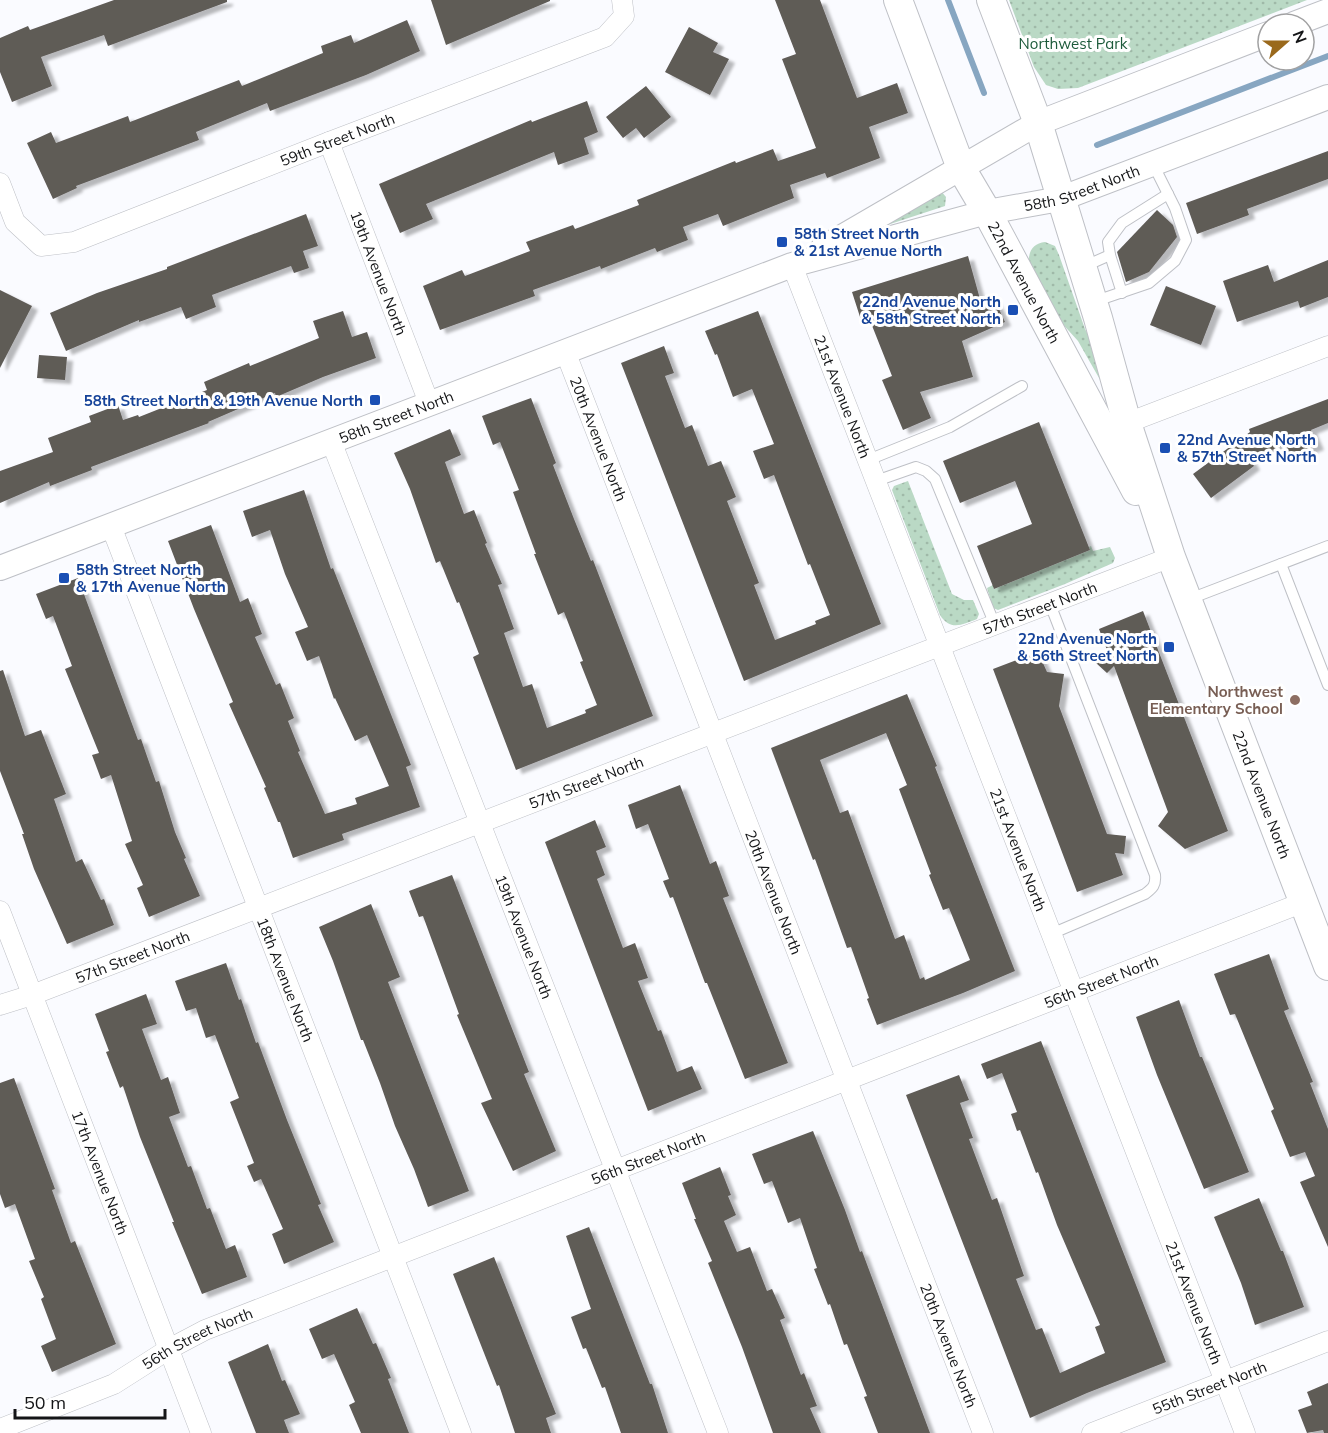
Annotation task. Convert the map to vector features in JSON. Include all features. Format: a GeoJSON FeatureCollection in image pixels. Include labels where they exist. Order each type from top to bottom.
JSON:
{"type":"FeatureCollection","features":[{"type":"Feature","properties":{"kind":"main road","name":"22nd Avenue North"},"geometry":{"type":"LineString","coordinates":[[898,0],[961,168],[987,212],[1171,557]]}},
{"type":"Feature","properties":{"kind":"main road","name":"22nd Avenue North"},"geometry":{"type":"LineString","coordinates":[[992,0],[1038,123],[1093,302],[1127,423],[1171,557],[1328,966]]}},
{"type":"Feature","properties":{"kind":"street","name":"59th Street North"},"geometry":{"type":"LineString","coordinates":[[0,183],[15,222],[41,246],[74,242],[328,142],[605,37],[623,8]]}},
{"type":"Feature","properties":{"kind":"street","name":"58th Street North"},"geometry":{"type":"LineString","coordinates":[[792,265],[1038,123],[1256,39]]}},
{"type":"Feature","properties":{"kind":"street","name":"58th Street North"},"geometry":{"type":"LineString","coordinates":[[0,568],[792,265],[987,212],[1060,199],[1328,97]]}},
{"type":"Feature","properties":{"kind":"street","name":"19th Avenue North"},"geometry":{"type":"LineString","coordinates":[[328,142],[429,403]]}},
{"type":"Feature","properties":{"kind":"street","name":"21st Avenue North"},"geometry":{"type":"LineString","coordinates":[[792,265],[1245,1433]]}},
{"type":"Feature","properties":{"kind":"street"},"geometry":{"type":"LineString","coordinates":[[1127,423],[1328,346]]}},
{"type":"Feature","properties":{"kind":"street","name":"20th Avenue North"},"geometry":{"type":"LineString","coordinates":[[565,351],[983,1433]]}},
{"type":"Feature","properties":{"kind":"street","name":"19th Avenue North"},"geometry":{"type":"LineString","coordinates":[[331,441],[717,1433]]}},
{"type":"Feature","properties":{"kind":"street","name":"18th Avenue North"},"geometry":{"type":"LineString","coordinates":[[111,526],[461,1433]]}},
{"type":"Feature","properties":{"kind":"street","name":"57th Street North"},"geometry":{"type":"LineString","coordinates":[[0,1005],[32,995],[1171,557]]}},
{"type":"Feature","properties":{"kind":"street","name":"56th Street North"},"geometry":{"type":"LineString","coordinates":[[0,1429],[114,1384],[169,1349],[206,1330],[1304,902]]}},
{"type":"Feature","properties":{"kind":"street","name":"17th Avenue North"},"geometry":{"type":"LineString","coordinates":[[0,911],[201,1433]]}},
{"type":"Feature","properties":{"kind":"street","name":"55th Street North"},"geometry":{"type":"LineString","coordinates":[[1092,1433],[1328,1341]]}},
{"type":"Feature","properties":{"kind":"lane"},"geometry":{"type":"LineString","coordinates":[[1093,302],[1149,284],[1175,261],[1186,240],[1175,208],[1153,164]]}},
{"type":"Feature","properties":{"kind":"lane"},"geometry":{"type":"LineString","coordinates":[[1122,293],[1108,242],[1122,224],[1168,194]]}},
{"type":"Feature","properties":{"kind":"lane"},"geometry":{"type":"LineString","coordinates":[[1082,268],[1110,255]]}},
{"type":"Feature","properties":{"kind":"lane"},"geometry":{"type":"LineString","coordinates":[[868,460],[950,427],[1022,386]]}},
{"type":"Feature","properties":{"kind":"lane"},"geometry":{"type":"LineString","coordinates":[[876,482],[916,467],[926,471],[935,479],[995,625]]}},
{"type":"Feature","properties":{"kind":"lane"},"geometry":{"type":"LineString","coordinates":[[1187,600],[1328,546]]}},
{"type":"Feature","properties":{"kind":"lane"},"geometry":{"type":"LineString","coordinates":[[1281,564],[1328,686]]}},
{"type":"Feature","properties":{"kind":"lane"},"geometry":{"type":"LineString","coordinates":[[1050,604],[1156,882],[1153,888],[1145,894],[1051,934]]}},
{"type":"Feature","properties":{"kind":"green space","name":"Northwest Park"},"geometry":{"type":"Polygon","coordinates":[[[1009,0],[1307,0],[1276,12],[1256,12],[1256,20],[1078,88],[1058,89],[1046,85],[1034,67],[1009,0]]]}},
{"type":"Feature","properties":{"kind":"green space"},"geometry":{"type":"Polygon","coordinates":[[[941,191],[946,197],[945,206],[878,228],[941,191]]]}},
{"type":"Feature","properties":{"kind":"green space"},"geometry":{"type":"Polygon","coordinates":[[[1045,242],[1055,246],[1085,329],[1109,375],[1103,385],[1078,341],[1059,320],[1029,262],[1032,248],[1045,242]]]}},
{"type":"Feature","properties":{"kind":"green space"},"geometry":{"type":"Polygon","coordinates":[[[908,481],[952,594],[964,600],[973,600],[979,614],[977,619],[961,625],[952,625],[940,615],[892,490],[894,486],[908,481]]]}},
{"type":"Feature","properties":{"kind":"green space"},"geometry":{"type":"Polygon","coordinates":[[[1091,546],[1093,551],[1110,547],[1115,558],[1113,563],[998,610],[993,608],[987,588],[993,585],[994,589],[1090,550],[1091,546]]]}},
{"type":"Feature","properties":{"kind":"building"},"geometry":{"type":"Polygon","coordinates":[[[114,0],[227,0],[227,2],[108,46],[104,35],[41,57],[52,86],[12,102],[0,72],[0,38],[28,26],[30,30],[114,0]]]}},
{"type":"Feature","properties":{"kind":"building"},"geometry":{"type":"Polygon","coordinates":[[[431,0],[550,0],[550,1],[446,45],[431,0]]]}},
{"type":"Feature","properties":{"kind":"building"},"geometry":{"type":"Polygon","coordinates":[[[775,0],[820,0],[857,98],[897,83],[908,113],[869,127],[880,158],[827,178],[825,173],[790,185],[794,198],[723,226],[718,214],[683,227],[688,240],[657,252],[655,248],[601,269],[600,266],[533,290],[535,296],[440,330],[423,286],[462,270],[465,276],[530,251],[526,242],[573,225],[575,229],[639,205],[637,200],[735,161],[736,163],[773,149],[778,161],[816,148],[782,59],[796,54],[775,0]]]}},
{"type":"Feature","properties":{"kind":"building"},"geometry":{"type":"Polygon","coordinates":[[[407,20],[420,51],[366,75],[270,111],[267,103],[196,132],[199,140],[76,186],[77,188],[53,199],[27,143],[51,132],[56,143],[128,116],[130,122],[239,80],[242,86],[323,53],[321,46],[351,35],[354,43],[407,20]]]}},
{"type":"Feature","properties":{"kind":"building"},"geometry":{"type":"Polygon","coordinates":[[[689,27],[718,43],[713,52],[729,59],[710,95],[665,72],[689,27]]]}},
{"type":"Feature","properties":{"kind":"building"},"geometry":{"type":"Polygon","coordinates":[[[646,86],[671,117],[644,138],[636,128],[623,138],[606,117],[646,86]]]}},
{"type":"Feature","properties":{"kind":"building"},"geometry":{"type":"Polygon","coordinates":[[[587,101],[598,132],[584,138],[589,154],[558,165],[554,152],[426,204],[433,219],[400,233],[379,184],[531,120],[532,122],[587,101]]]}},
{"type":"Feature","properties":{"kind":"building"},"geometry":{"type":"Polygon","coordinates":[[[1328,151],[1328,179],[1247,209],[1249,215],[1197,234],[1186,203],[1328,151]]]}},
{"type":"Feature","properties":{"kind":"building"},"geometry":{"type":"Polygon","coordinates":[[[1157,210],[1173,225],[1177,237],[1149,272],[1126,282],[1117,252],[1157,210]]]}},
{"type":"Feature","properties":{"kind":"building"},"geometry":{"type":"Polygon","coordinates":[[[306,214],[318,246],[303,251],[309,268],[294,273],[291,266],[212,295],[216,307],[186,319],[181,307],[139,322],[139,320],[66,351],[50,313],[306,214]]]}},
{"type":"Feature","properties":{"kind":"building"},"geometry":{"type":"Polygon","coordinates":[[[968,256],[980,299],[992,294],[1005,322],[962,341],[973,377],[920,392],[931,418],[903,430],[882,380],[892,376],[869,318],[861,320],[852,292],[968,256]]]}},
{"type":"Feature","properties":{"kind":"building"},"geometry":{"type":"Polygon","coordinates":[[[1328,260],[1328,297],[1300,308],[1298,301],[1237,322],[1223,281],[1268,265],[1274,282],[1328,260]]]}},
{"type":"Feature","properties":{"kind":"building"},"geometry":{"type":"Polygon","coordinates":[[[1166,286],[1216,306],[1201,345],[1150,325],[1166,286]]]}},
{"type":"Feature","properties":{"kind":"building"},"geometry":{"type":"Polygon","coordinates":[[[0,290],[32,306],[0,368],[0,290]]]}},
{"type":"Feature","properties":{"kind":"building"},"geometry":{"type":"Polygon","coordinates":[[[343,311],[352,337],[367,332],[376,358],[276,397],[275,393],[209,423],[91,467],[92,470],[50,486],[49,482],[0,503],[0,471],[53,452],[48,438],[91,422],[89,416],[118,405],[123,420],[138,415],[139,417],[207,390],[204,382],[319,338],[313,321],[343,311]]]}},
{"type":"Feature","properties":{"kind":"building"},"geometry":{"type":"Polygon","coordinates":[[[758,311],[881,624],[744,681],[621,363],[664,346],[674,373],[665,376],[685,428],[692,425],[708,466],[721,461],[736,497],[727,501],[759,583],[754,585],[775,640],[816,624],[815,621],[830,615],[810,564],[808,565],[774,475],[764,479],[753,451],[774,444],[752,389],[733,397],[717,354],[715,355],[705,331],[758,311]]]}},
{"type":"Feature","properties":{"kind":"building"},"geometry":{"type":"Polygon","coordinates":[[[39,355],[67,357],[65,380],[37,378],[39,355]]]}},
{"type":"Feature","properties":{"kind":"building"},"geometry":{"type":"Polygon","coordinates":[[[531,398],[556,463],[553,465],[591,561],[593,560],[653,716],[516,770],[473,657],[479,654],[459,602],[457,603],[440,561],[436,563],[410,489],[394,453],[450,429],[461,455],[445,462],[464,514],[474,510],[502,584],[498,585],[514,629],[504,633],[523,687],[532,684],[547,728],[586,713],[585,710],[597,705],[580,662],[583,661],[564,612],[558,615],[534,554],[536,554],[513,492],[519,490],[500,442],[493,445],[482,416],[531,398]]]}},
{"type":"Feature","properties":{"kind":"building"},"geometry":{"type":"Polygon","coordinates":[[[1328,399],[1328,423],[1311,430],[1318,446],[1290,457],[1286,445],[1249,458],[1254,466],[1211,498],[1193,474],[1250,432],[1249,429],[1328,399]]]}},
{"type":"Feature","properties":{"kind":"building"},"geometry":{"type":"Polygon","coordinates":[[[1039,422],[1090,550],[994,589],[977,546],[1032,524],[1015,481],[960,503],[943,461],[1039,422]]]}},
{"type":"Feature","properties":{"kind":"building"},"geometry":{"type":"Polygon","coordinates":[[[304,490],[331,569],[333,568],[411,765],[406,767],[420,807],[342,834],[344,840],[293,858],[264,788],[266,787],[229,704],[233,702],[168,541],[211,525],[240,602],[248,598],[262,634],[255,637],[276,685],[280,683],[294,718],[288,721],[300,751],[298,752],[325,814],[357,804],[355,798],[389,786],[367,735],[355,741],[334,699],[319,656],[307,661],[295,632],[308,627],[285,574],[270,530],[252,537],[243,511],[304,490]]]}},
{"type":"Feature","properties":{"kind":"building"},"geometry":{"type":"Polygon","coordinates":[[[78,578],[138,740],[141,739],[156,782],[159,781],[186,858],[184,859],[200,896],[149,917],[137,888],[143,885],[125,844],[132,841],[111,775],[101,779],[92,755],[99,753],[65,669],[72,666],[53,616],[46,619],[36,594],[78,578]]]}},
{"type":"Feature","properties":{"kind":"building"},"geometry":{"type":"Polygon","coordinates":[[[1143,611],[1228,831],[1185,849],[1158,826],[1168,812],[1114,666],[1107,673],[1096,663],[1107,650],[1099,629],[1143,611]]]}},
{"type":"Feature","properties":{"kind":"building"},"geometry":{"type":"Polygon","coordinates":[[[1038,652],[1047,672],[1064,674],[1059,706],[1107,834],[1126,836],[1124,854],[1115,853],[1123,875],[1077,892],[993,669],[1038,652]]]}},
{"type":"Feature","properties":{"kind":"building"},"geometry":{"type":"Polygon","coordinates":[[[3,670],[25,736],[41,730],[66,794],[54,799],[76,862],[82,859],[101,900],[104,899],[114,925],[67,944],[34,869],[22,834],[24,834],[0,771],[0,671],[3,670]]]}},
{"type":"Feature","properties":{"kind":"building"},"geometry":{"type":"Polygon","coordinates":[[[907,694],[1015,971],[877,1025],[851,947],[847,948],[771,748],[907,694]],[[886,733],[820,760],[840,813],[848,810],[895,939],[904,935],[920,979],[924,977],[925,980],[970,960],[949,908],[943,910],[929,875],[931,874],[899,789],[907,785],[886,733]]]}},
{"type":"Feature","properties":{"kind":"building"},"geometry":{"type":"Polygon","coordinates":[[[680,785],[710,864],[716,861],[729,896],[723,898],[788,1063],[745,1079],[707,983],[705,983],[673,897],[670,898],[663,881],[669,879],[648,824],[636,829],[628,805],[680,785]]]}},
{"type":"Feature","properties":{"kind":"building"},"geometry":{"type":"Polygon","coordinates":[[[595,820],[606,847],[596,851],[605,875],[597,879],[623,948],[635,943],[648,978],[638,981],[658,1031],[661,1030],[677,1072],[692,1066],[702,1089],[648,1111],[545,842],[595,820]]]}},
{"type":"Feature","properties":{"kind":"building"},"geometry":{"type":"Polygon","coordinates":[[[452,875],[529,1072],[524,1074],[556,1151],[513,1171],[481,1103],[492,1099],[457,1015],[459,1014],[423,916],[419,917],[409,891],[452,875]]]}},
{"type":"Feature","properties":{"kind":"building"},"geometry":{"type":"Polygon","coordinates":[[[371,904],[400,977],[388,982],[469,1191],[428,1207],[363,1040],[361,1040],[319,927],[371,904]]]}},
{"type":"Feature","properties":{"kind":"building"},"geometry":{"type":"Polygon","coordinates":[[[1269,954],[1289,1009],[1284,1011],[1313,1082],[1310,1083],[1328,1129],[1328,1247],[1300,1182],[1315,1176],[1305,1152],[1290,1157],[1271,1111],[1274,1109],[1235,1014],[1230,1015],[1214,974],[1269,954]]]}},
{"type":"Feature","properties":{"kind":"building"},"geometry":{"type":"Polygon","coordinates":[[[226,963],[334,1242],[284,1264],[272,1234],[283,1229],[261,1179],[254,1182],[247,1166],[254,1163],[230,1102],[239,1098],[215,1035],[206,1038],[196,1008],[186,1011],[175,981],[226,963]]]}},
{"type":"Feature","properties":{"kind":"building"},"geometry":{"type":"Polygon","coordinates":[[[146,994],[157,1024],[142,1029],[161,1080],[168,1077],[180,1113],[169,1117],[188,1167],[191,1166],[207,1209],[210,1208],[226,1249],[235,1245],[247,1277],[202,1294],[172,1222],[174,1222],[140,1137],[123,1086],[120,1088],[106,1052],[109,1051],[95,1014],[146,994]]]}},
{"type":"Feature","properties":{"kind":"building"},"geometry":{"type":"Polygon","coordinates":[[[1179,1000],[1200,1057],[1202,1057],[1249,1172],[1204,1189],[1136,1017],[1179,1000]]]}},
{"type":"Feature","properties":{"kind":"building"},"geometry":{"type":"Polygon","coordinates":[[[1041,1041],[1166,1362],[1030,1418],[906,1095],[959,1075],[969,1100],[960,1103],[973,1138],[969,1139],[992,1200],[997,1198],[1024,1276],[1016,1279],[1036,1330],[1042,1328],[1060,1373],[1105,1353],[1095,1327],[1100,1325],[1057,1225],[1038,1172],[1036,1173],[1020,1130],[1017,1131],[1011,1114],[1017,1112],[1002,1073],[987,1079],[981,1064],[1041,1041]]]}},
{"type":"Feature","properties":{"kind":"building"},"geometry":{"type":"Polygon","coordinates":[[[14,1078],[55,1189],[52,1190],[71,1243],[75,1241],[116,1344],[52,1372],[41,1346],[56,1339],[41,1299],[44,1297],[29,1261],[35,1259],[15,1204],[5,1208],[0,1194],[0,1083],[14,1078]]]}},
{"type":"Feature","properties":{"kind":"building"},"geometry":{"type":"Polygon","coordinates":[[[813,1131],[860,1252],[862,1251],[930,1433],[878,1433],[847,1344],[844,1345],[830,1304],[828,1305],[814,1269],[817,1268],[800,1218],[788,1223],[772,1181],[764,1184],[752,1154],[813,1131]]]}},
{"type":"Feature","properties":{"kind":"building"},"geometry":{"type":"Polygon","coordinates":[[[720,1167],[736,1215],[724,1221],[737,1252],[750,1247],[767,1291],[772,1289],[785,1318],[780,1320],[801,1375],[804,1373],[817,1406],[810,1408],[821,1433],[773,1433],[708,1263],[712,1261],[682,1183],[720,1167]]]}},
{"type":"Feature","properties":{"kind":"building"},"geometry":{"type":"Polygon","coordinates":[[[1259,1198],[1281,1251],[1283,1251],[1304,1307],[1255,1325],[1241,1283],[1214,1217],[1259,1198]]]}},
{"type":"Feature","properties":{"kind":"building"},"geometry":{"type":"Polygon","coordinates":[[[589,1227],[650,1384],[652,1384],[668,1433],[621,1433],[605,1387],[602,1388],[586,1348],[583,1349],[571,1317],[591,1309],[566,1236],[589,1227]]]}},
{"type":"Feature","properties":{"kind":"building"},"geometry":{"type":"Polygon","coordinates":[[[494,1257],[556,1414],[546,1418],[551,1433],[515,1433],[499,1385],[497,1386],[453,1274],[494,1257]]]}},
{"type":"Feature","properties":{"kind":"building"},"geometry":{"type":"Polygon","coordinates":[[[357,1308],[391,1378],[388,1379],[409,1433],[361,1433],[349,1405],[355,1402],[334,1354],[322,1359],[309,1329],[357,1308]]]}},
{"type":"Feature","properties":{"kind":"building"},"geometry":{"type":"Polygon","coordinates":[[[268,1344],[282,1381],[285,1380],[300,1414],[284,1420],[289,1433],[256,1433],[228,1362],[268,1344]]]}},
{"type":"Feature","properties":{"kind":"building"},"geometry":{"type":"Polygon","coordinates":[[[1328,1383],[1328,1433],[1324,1433],[1323,1430],[1307,1433],[1298,1410],[1312,1405],[1307,1392],[1328,1383]]]}},
{"type":"Feature","properties":{"kind":"waterway"},"geometry":{"type":"LineString","coordinates":[[948,0],[984,93]]}},
{"type":"Feature","properties":{"kind":"waterway"},"geometry":{"type":"LineString","coordinates":[[1097,145],[1328,56]]}},
{"type":"Feature","properties":{"kind":"place","name":"58th Street North & 21st Avenue North"},"geometry":{"type":"Point","coordinates":[782,242]}},
{"type":"Feature","properties":{"kind":"place","name":"22nd Avenue North & 58th Street North"},"geometry":{"type":"Point","coordinates":[1013,310]}},
{"type":"Feature","properties":{"kind":"place","name":"58th Street North & 19th Avenue North"},"geometry":{"type":"Point","coordinates":[375,400]}},
{"type":"Feature","properties":{"kind":"place","name":"22nd Avenue North & 57th Street North"},"geometry":{"type":"Point","coordinates":[1165,448]}},
{"type":"Feature","properties":{"kind":"place","name":"58th Street North & 17th Avenue North"},"geometry":{"type":"Point","coordinates":[64,578]}},
{"type":"Feature","properties":{"kind":"place","name":"22nd Avenue North & 56th Street North"},"geometry":{"type":"Point","coordinates":[1169,647]}},
{"type":"Feature","properties":{"kind":"place","name":"Northwest Elementary School"},"geometry":{"type":"Point","coordinates":[1295,700]}}]}
